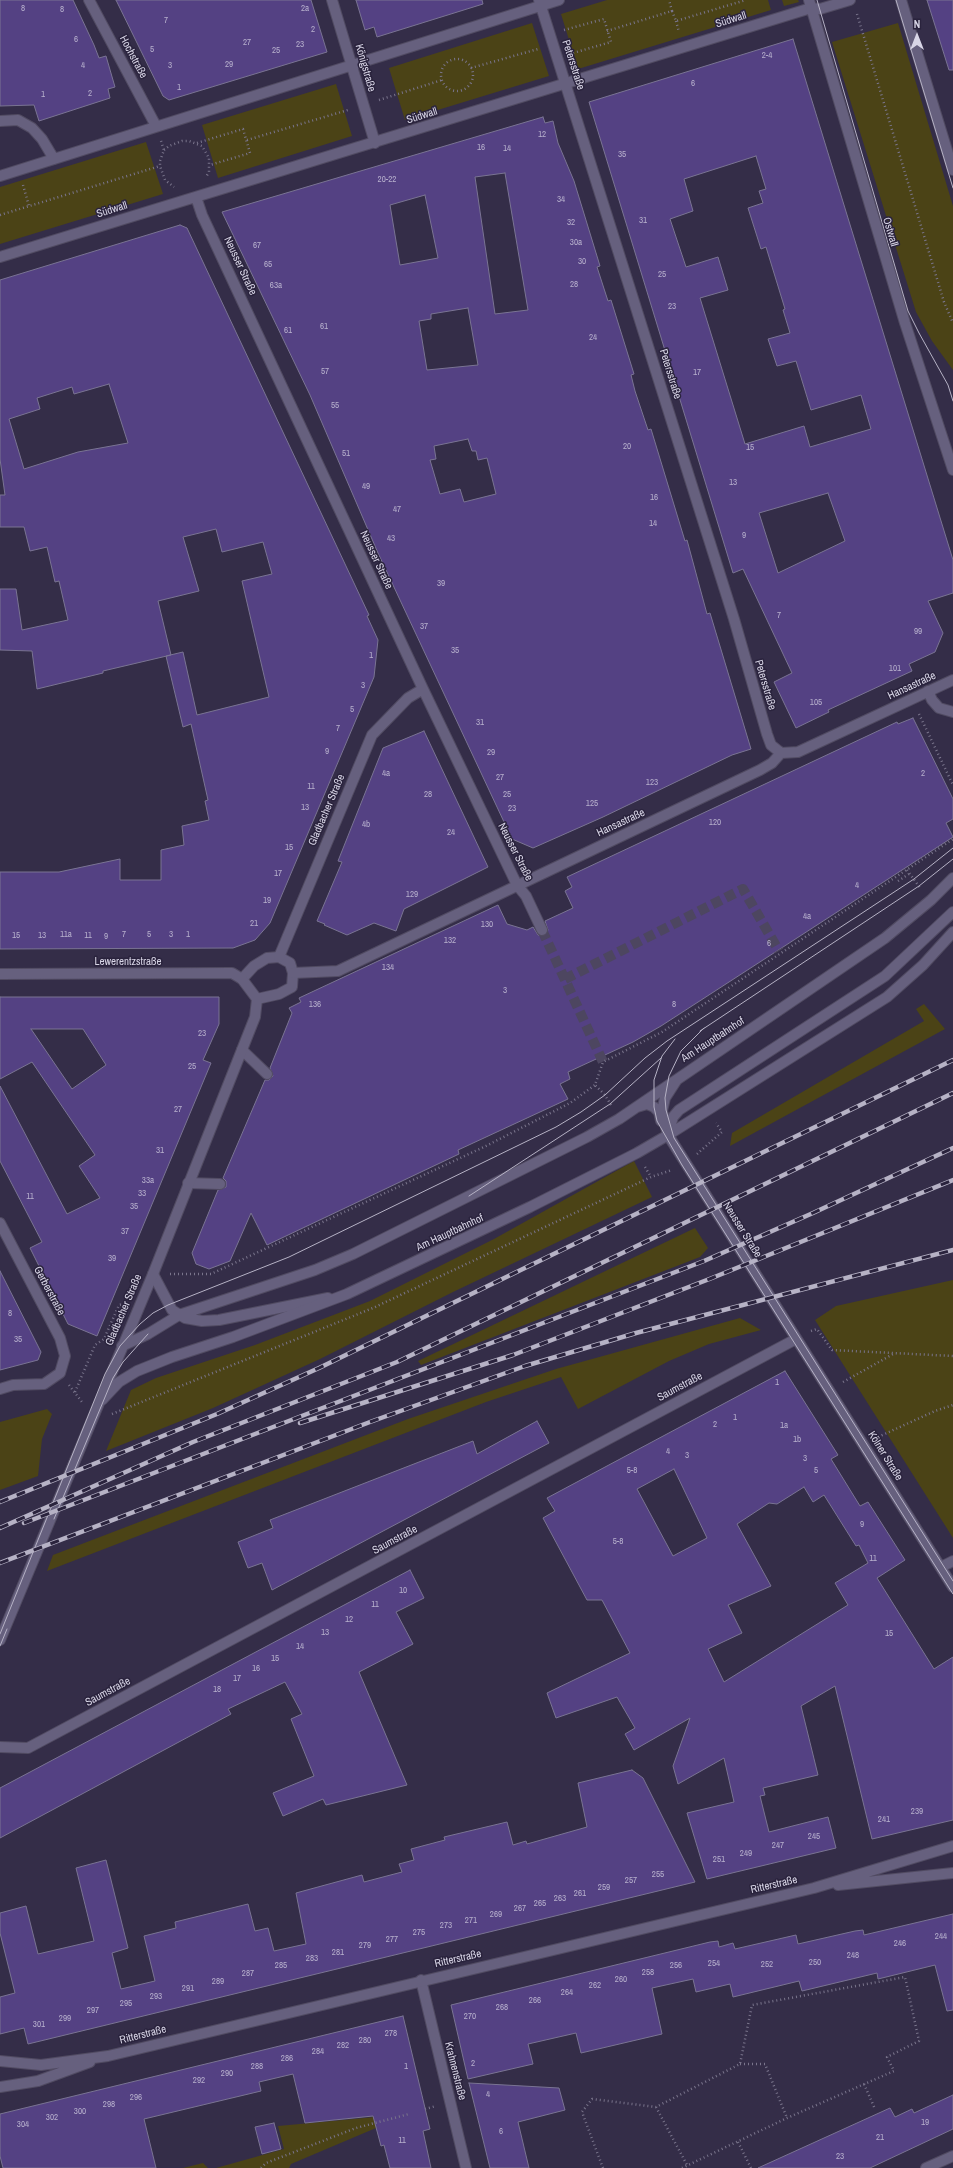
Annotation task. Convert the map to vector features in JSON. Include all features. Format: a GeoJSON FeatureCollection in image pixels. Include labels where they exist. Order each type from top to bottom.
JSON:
{"type":"FeatureCollection","features":[{"type":"Feature","properties":{"kind":"street","name":"Hochstraße"},"geometry":{"type":"LineString","coordinates":[[89,0],[156,126]]}},
{"type":"Feature","properties":{"kind":"street","name":"Königstraße"},"geometry":{"type":"LineString","coordinates":[[332,0],[375,143]]}},
{"type":"Feature","properties":{"kind":"street"},"geometry":{"type":"LineString","coordinates":[[0,176],[352,65],[540,3],[558,0]]}},
{"type":"Feature","properties":{"kind":"street"},"geometry":{"type":"LineString","coordinates":[[901,0],[953,170]]}},
{"type":"Feature","properties":{"kind":"street","name":"Petersstraße"},"geometry":{"type":"LineString","coordinates":[[540,3],[734,619],[767,734],[771,745],[781,753]]}},
{"type":"Feature","properties":{"kind":"street","name":"Südwall"},"geometry":{"type":"LineString","coordinates":[[0,257],[566,84],[810,4],[820,9],[852,3]]}},
{"type":"Feature","properties":{"kind":"street","name":"Ostwall"},"geometry":{"type":"LineString","coordinates":[[810,4],[905,323],[953,470]]}},
{"type":"Feature","properties":{"kind":"street"},"geometry":{"type":"LineString","coordinates":[[0,121],[18,120],[32,128],[42,139],[54,160]]}},
{"type":"Feature","properties":{"kind":"street","name":"Neusser Straße"},"geometry":{"type":"LineString","coordinates":[[196,197],[206,222],[422,689],[517,885],[526,896],[542,930]]}},
{"type":"Feature","properties":{"kind":"street","name":"Hansastraße"},"geometry":{"type":"LineString","coordinates":[[293,974],[338,971],[760,770],[772,763],[781,753],[798,752],[953,680]]}},
{"type":"Feature","properties":{"kind":"street","name":"Gladbacher Straße"},"geometry":{"type":"LineString","coordinates":[[279,957],[372,736],[408,698],[422,689]]}},
{"type":"Feature","properties":{"kind":"street"},"geometry":{"type":"LineString","coordinates":[[928,691],[939,708],[953,712]]}},
{"type":"Feature","properties":{"kind":"street","name":"Am Hauptbahnhof"},"geometry":{"type":"LineString","coordinates":[[122,1346],[148,1334],[179,1315],[315,1270],[390,1238],[469,1196],[587,1137],[635,1107],[885,938],[931,900],[953,878]]}},
{"type":"Feature","properties":{"kind":"street"},"geometry":{"type":"LineString","coordinates":[[668,1135],[674,1117],[680,1110],[885,976],[953,912]]}},
{"type":"Feature","properties":{"kind":"street","name":"Am Hauptbahnhof"},"geometry":{"type":"LineString","coordinates":[[95,1408],[119,1382],[137,1371],[172,1356],[233,1337],[347,1294],[536,1204],[638,1153],[709,1111],[887,997],[923,965],[953,932]]}},
{"type":"Feature","properties":{"kind":"street"},"geometry":{"type":"LineString","coordinates":[[279,957],[290,962],[293,974],[292,987],[279,994],[257,999],[242,979],[254,966],[267,958],[279,957]]}},
{"type":"Feature","properties":{"kind":"street","name":"Lewerentzstraße"},"geometry":{"type":"LineString","coordinates":[[0,974],[232,974],[242,979]]}},
{"type":"Feature","properties":{"kind":"street","name":"Gladbacher Straße"},"geometry":{"type":"LineString","coordinates":[[0,1640],[95,1408],[153,1274],[255,1017],[257,999]]}},
{"type":"Feature","properties":{"kind":"street"},"geometry":{"type":"LineString","coordinates":[[242,1050],[267,1074]]}},
{"type":"Feature","properties":{"kind":"street"},"geometry":{"type":"LineString","coordinates":[[668,1135],[662,1111],[666,1098],[681,1075]]}},
{"type":"Feature","properties":{"kind":"street"},"geometry":{"type":"LineString","coordinates":[[635,1107],[647,1104],[660,1112],[662,1127],[668,1135]]}},
{"type":"Feature","properties":{"kind":"street","name":"Neusser Straße"},"geometry":{"type":"LineString","coordinates":[[668,1135],[796,1339]]}},
{"type":"Feature","properties":{"kind":"street"},"geometry":{"type":"LineString","coordinates":[[188,1183],[220,1184]]}},
{"type":"Feature","properties":{"kind":"street","name":"Gerberstraße"},"geometry":{"type":"LineString","coordinates":[[0,1224],[60,1338],[65,1356],[60,1373]]}},
{"type":"Feature","properties":{"kind":"street"},"geometry":{"type":"LineString","coordinates":[[153,1274],[168,1305],[179,1315]]}},
{"type":"Feature","properties":{"kind":"street","name":"Am Hauptbahnhof"},"geometry":{"type":"LineString","coordinates":[[179,1315],[202,1321],[219,1320],[347,1294]]}},
{"type":"Feature","properties":{"kind":"street","name":"Kölner Straße"},"geometry":{"type":"LineString","coordinates":[[796,1339],[953,1587]]}},
{"type":"Feature","properties":{"kind":"street","name":"Saumstraße"},"geometry":{"type":"LineString","coordinates":[[0,1748],[28,1748],[796,1339]]}},
{"type":"Feature","properties":{"kind":"street"},"geometry":{"type":"LineString","coordinates":[[0,1389],[13,1385],[44,1384],[60,1373]]}},
{"type":"Feature","properties":{"kind":"street"},"geometry":{"type":"LineString","coordinates":[[940,1567],[953,1561]]}},
{"type":"Feature","properties":{"kind":"street","name":"Ritterstraße"},"geometry":{"type":"LineString","coordinates":[[0,2061],[41,2065],[108,2056],[421,1980],[814,1888],[953,1846]]}},
{"type":"Feature","properties":{"kind":"street","name":"Ritterstraße"},"geometry":{"type":"LineString","coordinates":[[814,1888],[953,1873]]}},
{"type":"Feature","properties":{"kind":"street","name":"Krahnenstraße"},"geometry":{"type":"LineString","coordinates":[[421,1980],[466,2168]]}},
{"type":"Feature","properties":{"kind":"street","name":"Ritterstraße"},"geometry":{"type":"LineString","coordinates":[[0,2087],[38,2081],[108,2056]]}},
{"type":"Feature","properties":{"kind":"street"},"geometry":{"type":"LineString","coordinates":[[926,2168],[953,2156]]}},
{"type":"Feature","properties":{"kind":"path"},"geometry":{"type":"LineString","coordinates":[[669,0],[676,21],[746,0]]}},
{"type":"Feature","properties":{"kind":"path"},"geometry":{"type":"LineString","coordinates":[[852,3],[944,302],[953,323]]}},
{"type":"Feature","properties":{"kind":"path"},"geometry":{"type":"LineString","coordinates":[[607,31],[672,11]]}},
{"type":"Feature","properties":{"kind":"path"},"geometry":{"type":"LineString","coordinates":[[550,34],[604,19],[611,42],[558,58]]}},
{"type":"Feature","properties":{"kind":"path"},"geometry":{"type":"LineString","coordinates":[[471,68],[554,45]]}},
{"type":"Feature","properties":{"kind":"path"},"geometry":{"type":"LineString","coordinates":[[460,60],[471,68],[472,79],[466,88],[461,90],[450,89],[442,80],[442,68],[451,61],[460,60]]}},
{"type":"Feature","properties":{"kind":"path"},"geometry":{"type":"LineString","coordinates":[[247,140],[442,80]]}},
{"type":"Feature","properties":{"kind":"path"},"geometry":{"type":"LineString","coordinates":[[156,126],[164,150],[160,166],[165,180],[179,188]]}},
{"type":"Feature","properties":{"kind":"path"},"geometry":{"type":"LineString","coordinates":[[164,150],[169,146],[182,141],[196,143],[243,129],[250,152],[210,165]]}},
{"type":"Feature","properties":{"kind":"path"},"geometry":{"type":"LineString","coordinates":[[196,143],[208,154],[210,165],[209,172],[200,183]]}},
{"type":"Feature","properties":{"kind":"path"},"geometry":{"type":"LineString","coordinates":[[0,215],[160,166]]}},
{"type":"Feature","properties":{"kind":"path"},"geometry":{"type":"LineString","coordinates":[[22,180],[29,206]]}},
{"type":"Feature","properties":{"kind":"path"},"geometry":{"type":"LineString","coordinates":[[912,699],[953,785]]}},
{"type":"Feature","properties":{"kind":"path"},"geometry":{"type":"LineString","coordinates":[[603,1062],[662,1032],[779,952],[953,839]]}},
{"type":"Feature","properties":{"kind":"path"},"geometry":{"type":"LineString","coordinates":[[898,881],[909,874]]}},
{"type":"Feature","properties":{"kind":"path"},"geometry":{"type":"LineString","coordinates":[[153,1274],[210,1274],[493,1142],[570,1103],[595,1085]]}},
{"type":"Feature","properties":{"kind":"path"},"geometry":{"type":"LineString","coordinates":[[60,1373],[83,1403],[113,1414],[366,1311],[651,1178],[664,1174],[685,1163],[722,1132],[709,1111]]}},
{"type":"Feature","properties":{"kind":"path"},"geometry":{"type":"LineString","coordinates":[[75,1392],[95,1345],[104,1339],[119,1305],[143,1298]]}},
{"type":"Feature","properties":{"kind":"path"},"geometry":{"type":"LineString","coordinates":[[796,1339],[817,1329],[832,1350],[953,1356]]}},
{"type":"Feature","properties":{"kind":"path"},"geometry":{"type":"LineString","coordinates":[[829,1390],[895,1353]]}},
{"type":"Feature","properties":{"kind":"path"},"geometry":{"type":"LineString","coordinates":[[863,1444],[935,1411],[953,1405]]}},
{"type":"Feature","properties":{"kind":"path"},"geometry":{"type":"LineString","coordinates":[[682,2168],[787,2118],[894,2071],[887,2057],[919,2040],[905,1977],[752,2005],[740,2064]]}},
{"type":"Feature","properties":{"kind":"path"},"geometry":{"type":"LineString","coordinates":[[603,2168],[582,2112],[592,2099],[656,2107],[740,2064],[765,2064],[787,2118]]}},
{"type":"Feature","properties":{"kind":"path"},"geometry":{"type":"LineString","coordinates":[[864,2084],[875,2109]]}},
{"type":"Feature","properties":{"kind":"path"},"geometry":{"type":"LineString","coordinates":[[656,2107],[687,2165]]}},
{"type":"Feature","properties":{"kind":"path"},"geometry":{"type":"LineString","coordinates":[[261,2168],[266,2163],[356,2128],[409,2114]]}},
{"type":"Feature","properties":{"kind":"path"},"geometry":{"type":"LineString","coordinates":[[738,2142],[751,2168]]}},
{"type":"Feature","properties":{"kind":"shaded area"},"geometry":{"type":"Polygon","coordinates":[[[607,0],[768,0],[771,10],[578,69],[561,14],[607,0]]]}},
{"type":"Feature","properties":{"kind":"shaded area"},"geometry":{"type":"Polygon","coordinates":[[[782,0],[798,0],[799,2],[784,6],[782,0]]]}},
{"type":"Feature","properties":{"kind":"shaded area"},"geometry":{"type":"Polygon","coordinates":[[[532,23],[549,76],[405,120],[389,68],[532,23]]]}},
{"type":"Feature","properties":{"kind":"shaded area"},"geometry":{"type":"Polygon","coordinates":[[[898,23],[953,206],[953,370],[932,341],[916,312],[832,42],[898,23]]]}},
{"type":"Feature","properties":{"kind":"shaded area"},"geometry":{"type":"Polygon","coordinates":[[[336,84],[352,136],[218,178],[202,125],[336,84]]]}},
{"type":"Feature","properties":{"kind":"shaded area"},"geometry":{"type":"Polygon","coordinates":[[[146,142],[163,194],[0,244],[0,187],[146,142]]]}},
{"type":"Feature","properties":{"kind":"shaded area"},"geometry":{"type":"Polygon","coordinates":[[[924,1004],[945,1029],[730,1146],[732,1133],[924,1021],[916,1009],[924,1004]]]}},
{"type":"Feature","properties":{"kind":"shaded area"},"geometry":{"type":"Polygon","coordinates":[[[634,1161],[652,1197],[453,1292],[320,1359],[213,1408],[106,1451],[131,1390],[156,1378],[255,1345],[370,1301],[494,1239],[634,1161]]]}},
{"type":"Feature","properties":{"kind":"shaded area"},"geometry":{"type":"Polygon","coordinates":[[[695,1228],[708,1248],[700,1257],[421,1365],[418,1361],[695,1228]]]}},
{"type":"Feature","properties":{"kind":"shaded area"},"geometry":{"type":"Polygon","coordinates":[[[953,1280],[953,1538],[815,1320],[836,1306],[953,1280]]]}},
{"type":"Feature","properties":{"kind":"shaded area"},"geometry":{"type":"Polygon","coordinates":[[[740,1318],[761,1330],[709,1344],[669,1361],[578,1409],[561,1377],[486,1402],[47,1571],[53,1555],[408,1419],[556,1369],[740,1318]]]}},
{"type":"Feature","properties":{"kind":"shaded area"},"geometry":{"type":"Polygon","coordinates":[[[47,1409],[52,1414],[42,1439],[38,1476],[0,1490],[0,1422],[47,1409]]]}},
{"type":"Feature","properties":{"kind":"shaded area"},"geometry":{"type":"Polygon","coordinates":[[[376,2117],[410,2119],[376,2128],[291,2164],[289,2168],[216,2168],[284,2149],[278,2126],[376,2117]]]}},
{"type":"Feature","properties":{"kind":"shaded area"},"geometry":{"type":"Polygon","coordinates":[[[203,2163],[208,2168],[183,2168],[203,2163]]]}},
{"type":"Feature","properties":{"kind":"building"},"geometry":{"type":"Polygon","coordinates":[[[0,0],[73,0],[99,58],[106,56],[115,87],[108,89],[110,98],[39,121],[34,105],[0,106],[0,0]]]}},
{"type":"Feature","properties":{"kind":"building"},"geometry":{"type":"Polygon","coordinates":[[[116,0],[311,0],[327,52],[169,100],[163,96],[116,0]]]}},
{"type":"Feature","properties":{"kind":"building"},"geometry":{"type":"Polygon","coordinates":[[[356,0],[482,0],[483,4],[377,37],[374,27],[365,30],[356,0]]]}},
{"type":"Feature","properties":{"kind":"building"},"geometry":{"type":"Polygon","coordinates":[[[927,0],[953,0],[953,70],[949,70],[927,0]]]}},
{"type":"Feature","properties":{"kind":"building"},"geometry":{"type":"Polygon","coordinates":[[[793,39],[953,560],[953,593],[928,601],[943,633],[935,652],[909,664],[912,671],[828,710],[829,712],[796,728],[774,682],[792,673],[743,569],[733,573],[589,102],[793,39]],[[756,156],[684,179],[693,211],[670,219],[686,267],[718,257],[728,290],[700,298],[745,444],[804,426],[810,447],[871,429],[861,395],[811,410],[796,361],[777,366],[768,339],[790,333],[783,310],[785,309],[766,247],[761,249],[748,208],[763,203],[759,191],[766,189],[756,156]],[[828,493],[759,513],[778,573],[845,541],[828,493]]]}},
{"type":"Feature","properties":{"kind":"building"},"geometry":{"type":"Polygon","coordinates":[[[543,117],[545,123],[553,121],[558,143],[574,181],[600,266],[597,267],[608,301],[611,300],[634,374],[631,375],[635,391],[648,430],[651,429],[685,541],[687,540],[707,614],[710,613],[751,749],[732,755],[603,817],[533,848],[512,839],[378,553],[310,395],[222,212],[543,117]],[[505,173],[475,177],[495,314],[528,310],[505,173]],[[425,195],[390,205],[400,265],[438,258],[425,195]],[[468,308],[431,314],[431,319],[419,321],[427,370],[478,365],[468,308]],[[468,439],[434,446],[436,459],[430,460],[440,494],[460,489],[464,502],[496,494],[487,458],[478,460],[476,451],[472,451],[468,439]]]}},
{"type":"Feature","properties":{"kind":"building"},"geometry":{"type":"Polygon","coordinates":[[[180,225],[187,228],[369,615],[367,616],[378,640],[374,677],[270,923],[255,940],[233,948],[0,949],[0,872],[59,872],[120,859],[120,880],[161,880],[161,850],[184,845],[182,826],[209,820],[205,801],[208,800],[191,724],[183,727],[166,656],[37,689],[32,651],[0,650],[0,589],[16,589],[22,630],[68,620],[59,581],[55,582],[47,547],[30,551],[24,527],[0,527],[0,495],[5,495],[0,459],[0,280],[180,225]],[[109,384],[74,394],[72,387],[37,398],[40,409],[9,419],[24,469],[78,452],[128,443],[109,384]],[[216,529],[183,537],[199,591],[158,601],[171,655],[183,652],[197,715],[269,697],[242,581],[272,574],[263,542],[222,552],[216,529]]]}},
{"type":"Feature","properties":{"kind":"building"},"geometry":{"type":"Polygon","coordinates":[[[913,718],[953,799],[953,819],[946,823],[953,837],[661,1026],[633,1042],[568,1072],[570,1079],[560,1084],[568,1099],[458,1150],[459,1154],[267,1245],[251,1213],[230,1261],[209,1269],[196,1264],[192,1253],[218,1190],[226,1187],[226,1181],[223,1178],[265,1080],[269,1080],[273,1076],[270,1068],[292,1013],[289,1008],[301,1002],[299,998],[498,905],[507,924],[527,930],[533,927],[538,935],[544,936],[548,930],[545,921],[573,908],[565,891],[572,887],[567,877],[897,722],[898,724],[913,718]]]}},
{"type":"Feature","properties":{"kind":"building"},"geometry":{"type":"Polygon","coordinates":[[[424,731],[488,867],[404,909],[396,931],[374,923],[347,935],[324,925],[325,924],[317,921],[342,862],[338,861],[383,748],[424,731]]]}},
{"type":"Feature","properties":{"kind":"building"},"geometry":{"type":"Polygon","coordinates":[[[0,997],[219,997],[219,1024],[203,1060],[211,1063],[97,1336],[68,1324],[30,1248],[42,1242],[0,1161],[0,1086],[67,1214],[100,1198],[79,1166],[95,1155],[32,1062],[0,1079],[0,997]],[[31,1029],[72,1089],[106,1065],[83,1029],[31,1029]]]}},
{"type":"Feature","properties":{"kind":"building"},"geometry":{"type":"Polygon","coordinates":[[[0,1271],[41,1352],[38,1360],[0,1370],[0,1271]]]}},
{"type":"Feature","properties":{"kind":"building"},"geometry":{"type":"Polygon","coordinates":[[[785,1371],[838,1455],[831,1459],[860,1506],[868,1502],[905,1560],[877,1578],[934,1669],[953,1657],[953,1820],[872,1839],[835,1686],[801,1706],[818,1775],[763,1788],[765,1795],[760,1796],[769,1832],[828,1817],[836,1848],[707,1879],[687,1813],[734,1802],[724,1758],[678,1784],[673,1766],[690,1718],[634,1750],[625,1734],[635,1728],[617,1697],[556,1718],[547,1693],[630,1653],[602,1600],[587,1600],[543,1518],[555,1511],[547,1498],[785,1371]],[[674,1469],[637,1489],[673,1556],[707,1538],[674,1469]],[[804,1487],[777,1504],[769,1503],[737,1524],[771,1586],[728,1605],[742,1633],[708,1649],[724,1682],[848,1605],[835,1583],[868,1563],[859,1545],[856,1546],[824,1495],[813,1502],[804,1487]]]}},
{"type":"Feature","properties":{"kind":"building"},"geometry":{"type":"Polygon","coordinates":[[[537,1421],[549,1443],[272,1590],[262,1563],[248,1568],[238,1542],[273,1528],[270,1520],[473,1441],[477,1454],[537,1421]]]}},
{"type":"Feature","properties":{"kind":"building"},"geometry":{"type":"Polygon","coordinates":[[[410,1570],[424,1598],[396,1612],[413,1644],[359,1672],[407,1785],[326,1805],[323,1799],[283,1816],[273,1793],[314,1776],[291,1719],[302,1714],[285,1682],[228,1709],[231,1714],[0,1838],[0,1788],[410,1570]]]}},
{"type":"Feature","properties":{"kind":"building"},"geometry":{"type":"Polygon","coordinates":[[[632,1770],[643,1778],[695,1882],[28,2044],[24,2028],[0,2034],[0,1997],[15,1993],[0,1933],[0,1913],[26,1906],[38,1954],[94,1941],[76,1868],[106,1860],[128,1948],[112,1953],[121,1989],[155,1981],[144,1936],[176,1928],[175,1922],[248,1904],[255,1931],[268,1928],[274,1951],[306,1944],[296,1893],[362,1875],[364,1882],[402,1872],[399,1864],[414,1860],[411,1849],[445,1840],[444,1837],[507,1822],[513,1845],[526,1841],[527,1844],[587,1827],[578,1783],[632,1770]]]}},
{"type":"Feature","properties":{"kind":"building"},"geometry":{"type":"Polygon","coordinates":[[[953,1914],[953,2010],[947,2011],[935,1965],[878,1979],[877,1973],[802,1991],[799,1981],[733,1997],[730,1984],[696,1992],[693,1979],[652,1988],[662,2034],[581,2053],[576,2033],[528,2044],[533,2064],[468,2079],[451,2005],[710,1942],[718,1941],[719,1947],[733,1943],[735,1949],[796,1935],[798,1944],[855,1931],[863,1930],[864,1935],[953,1914]]]}},
{"type":"Feature","properties":{"kind":"building"},"geometry":{"type":"Polygon","coordinates":[[[403,2016],[430,2129],[423,2131],[431,2168],[390,2168],[384,2145],[381,2146],[373,2116],[305,2123],[293,2074],[259,2082],[261,2091],[144,2119],[156,2168],[3,2168],[0,2156],[0,2114],[403,2016]]]}},
{"type":"Feature","properties":{"kind":"building"},"geometry":{"type":"Polygon","coordinates":[[[469,2083],[559,2088],[565,2110],[518,2122],[529,2168],[490,2168],[469,2083]]]}},
{"type":"Feature","properties":{"kind":"building"},"geometry":{"type":"Polygon","coordinates":[[[953,2095],[953,2129],[870,2168],[758,2168],[890,2108],[895,2117],[912,2109],[914,2113],[953,2095]]]}},
{"type":"Feature","properties":{"kind":"building"},"geometry":{"type":"Polygon","coordinates":[[[274,2123],[281,2149],[262,2154],[255,2127],[274,2123]]]}},
{"type":"Feature","properties":{"kind":"tunnel"},"geometry":{"type":"LineString","coordinates":[[565,979],[743,889],[779,951]]}},
{"type":"Feature","properties":{"kind":"tunnel"},"geometry":{"type":"LineString","coordinates":[[542,930],[603,1062]]}},
{"type":"Feature","properties":{"kind":"tram line"},"geometry":{"type":"LineString","coordinates":[[817,0],[908,311],[948,385],[953,401]]}},
{"type":"Feature","properties":{"kind":"tram line"},"geometry":{"type":"LineString","coordinates":[[896,0],[953,188]]}},
{"type":"Feature","properties":{"kind":"tram line"},"geometry":{"type":"LineString","coordinates":[[0,1634],[105,1374],[120,1346],[140,1324],[153,1313],[168,1305],[289,1257],[556,1127],[605,1095],[645,1058],[667,1041],[914,879],[953,848]]}},
{"type":"Feature","properties":{"kind":"tram line"},"geometry":{"type":"LineString","coordinates":[[700,1031],[919,886],[953,859]]}},
{"type":"Feature","properties":{"kind":"tram line"},"geometry":{"type":"LineString","coordinates":[[704,1028],[681,1051],[669,1076],[665,1098],[666,1110],[674,1138],[953,1581]]}},
{"type":"Feature","properties":{"kind":"tram line"},"geometry":{"type":"LineString","coordinates":[[675,1039],[662,1056],[654,1080],[654,1107],[657,1121],[682,1165],[953,1594]]}},
{"type":"Feature","properties":{"kind":"tram line"},"geometry":{"type":"LineString","coordinates":[[469,1196],[610,1104],[661,1058]]}},
{"type":"Feature","properties":{"kind":"tram line"},"geometry":{"type":"LineString","coordinates":[[54,1519],[113,1378],[123,1362],[148,1334]]}},
{"type":"Feature","properties":{"kind":"tram line"},"geometry":{"type":"LineString","coordinates":[[0,1646],[7,1629]]}},
{"type":"Feature","properties":{"kind":"railway"},"geometry":{"type":"LineString","coordinates":[[0,1502],[217,1414],[319,1368],[953,1060]]}},
{"type":"Feature","properties":{"kind":"railway"},"geometry":{"type":"LineString","coordinates":[[0,1528],[193,1442],[397,1362],[953,1093]]}},
{"type":"Feature","properties":{"kind":"railway"},"geometry":{"type":"LineString","coordinates":[[24,1523],[704,1261],[813,1213],[953,1148]]}},
{"type":"Feature","properties":{"kind":"railway"},"geometry":{"type":"LineString","coordinates":[[300,1423],[513,1355],[712,1278],[953,1180]]}},
{"type":"Feature","properties":{"kind":"railway"},"geometry":{"type":"LineString","coordinates":[[0,1563],[370,1422],[525,1366],[636,1333],[953,1250]]}}]}
